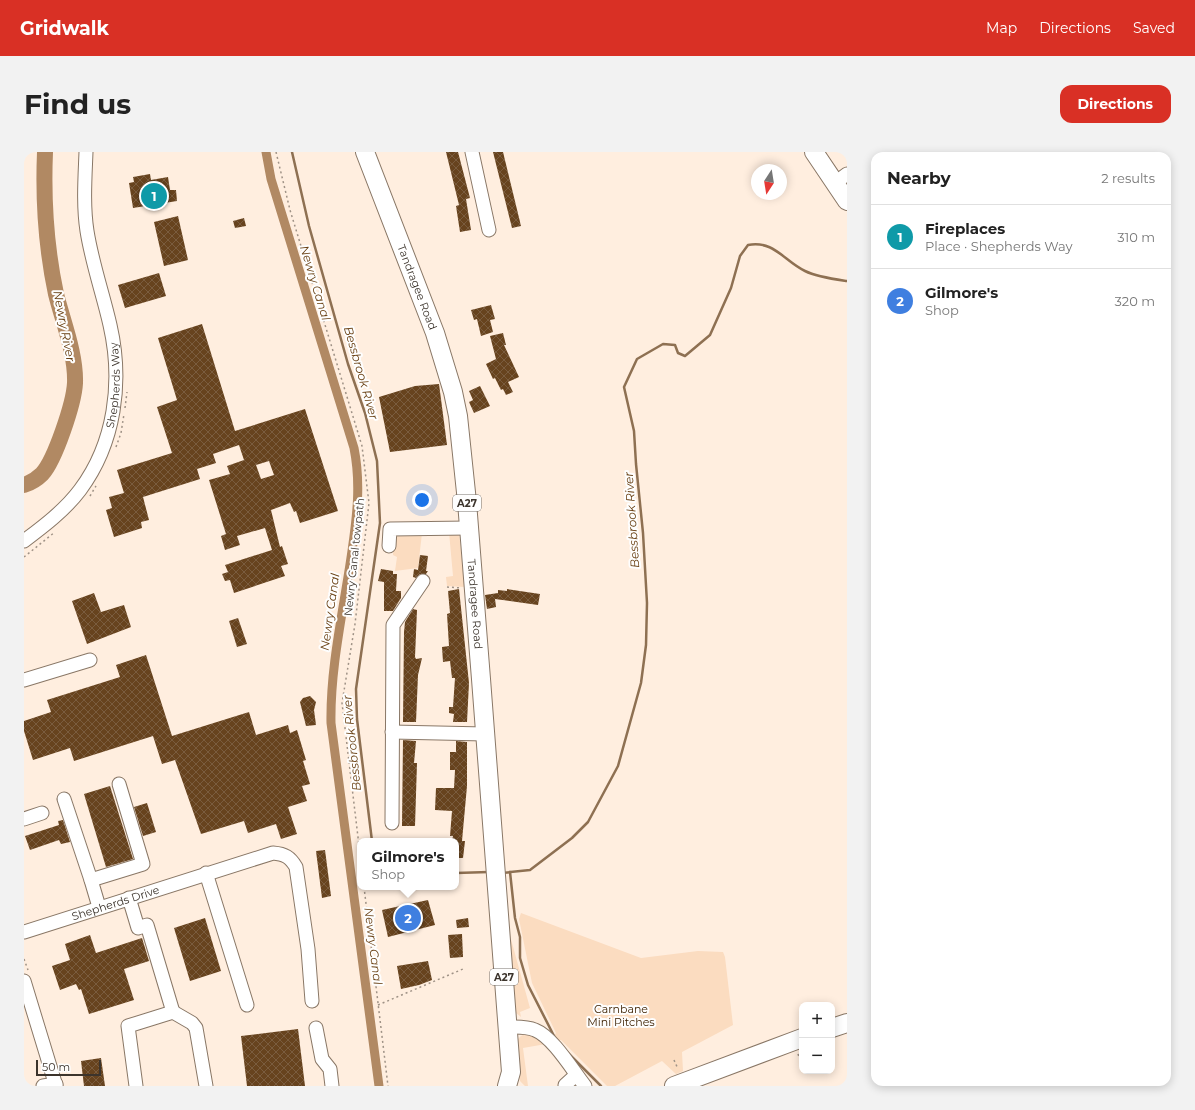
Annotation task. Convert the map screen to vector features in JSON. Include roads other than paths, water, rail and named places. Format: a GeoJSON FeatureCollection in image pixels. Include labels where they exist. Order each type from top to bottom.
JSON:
{"type":"FeatureCollection","features":[{"type":"Feature","properties":{"kind":"highway","name":"Tandragee Road"},"geometry":{"type":"LineString","coordinates":[[365,152],[435,333],[447,370],[458,416],[469,528],[512,1081]]}},
{"type":"Feature","properties":{"kind":"highway"},"geometry":{"type":"LineString","coordinates":[[814,152],[841,178],[847,201]]}},
{"type":"Feature","properties":{"kind":"highway"},"geometry":{"type":"LineString","coordinates":[[676,1078],[799,1039]]}},
{"type":"Feature","properties":{"kind":"street","name":"Shepherds Way"},"geometry":{"type":"LineString","coordinates":[[24,541],[61,511],[79,491],[93,471],[111,426],[115,403],[115,353],[110,325],[91,254],[85,214],[86,152]]}},
{"type":"Feature","properties":{"kind":"street"},"geometry":{"type":"LineString","coordinates":[[472,152],[489,230]]}},
{"type":"Feature","properties":{"kind":"street"},"geometry":{"type":"LineString","coordinates":[[389,546],[390,529],[469,528]]}},
{"type":"Feature","properties":{"kind":"street"},"geometry":{"type":"LineString","coordinates":[[392,822],[393,625],[424,581]]}},
{"type":"Feature","properties":{"kind":"street"},"geometry":{"type":"LineString","coordinates":[[24,680],[90,660]]}},
{"type":"Feature","properties":{"kind":"street"},"geometry":{"type":"LineString","coordinates":[[392,732],[485,734]]}},
{"type":"Feature","properties":{"kind":"street"},"geometry":{"type":"LineString","coordinates":[[91,880],[143,864],[119,784]]}},
{"type":"Feature","properties":{"kind":"street"},"geometry":{"type":"LineString","coordinates":[[64,799],[99,907]]}},
{"type":"Feature","properties":{"kind":"street"},"geometry":{"type":"LineString","coordinates":[[24,819],[42,813]]}},
{"type":"Feature","properties":{"kind":"street","name":"Shepherds Drive"},"geometry":{"type":"LineString","coordinates":[[24,932],[273,853],[288,857],[296,867],[300,888],[312,1001]]}},
{"type":"Feature","properties":{"kind":"street"},"geometry":{"type":"LineString","coordinates":[[206,873],[247,1005]]}},
{"type":"Feature","properties":{"kind":"street"},"geometry":{"type":"LineString","coordinates":[[129,898],[138,928],[147,925],[173,1012],[192,1023],[196,1028],[206,1086]]}},
{"type":"Feature","properties":{"kind":"street"},"geometry":{"type":"LineString","coordinates":[[24,982],[52,1085]]}},
{"type":"Feature","properties":{"kind":"street"},"geometry":{"type":"LineString","coordinates":[[136,1086],[128,1026],[173,1012]]}},
{"type":"Feature","properties":{"kind":"street"},"geometry":{"type":"LineString","coordinates":[[507,1027],[524,1027],[537,1030],[551,1042],[585,1086]]}},
{"type":"Feature","properties":{"kind":"street"},"geometry":{"type":"LineString","coordinates":[[316,1028],[322,1059],[330,1069],[332,1086]]}},
{"type":"Feature","properties":{"kind":"street"},"geometry":{"type":"LineString","coordinates":[[564,1084],[576,1075]]}},
{"type":"Feature","properties":{"kind":"waterway","name":"Newry River"},"geometry":{"type":"LineString","coordinates":[[24,485],[42,474],[47,467],[58,444],[68,417],[75,383],[75,372],[71,349],[56,294],[50,259],[44,188],[45,152]]}},
{"type":"Feature","properties":{"kind":"waterway","name":"Newry Canal"},"geometry":{"type":"LineString","coordinates":[[266,152],[271,179],[354,448],[356,461],[358,487],[357,512],[335,659],[331,702],[331,723],[379,1086]]}},
{"type":"Feature","properties":{"kind":"waterway","name":"Bessbrook River"},"geometry":{"type":"LineString","coordinates":[[292,152],[309,226],[348,364],[365,413],[377,461],[380,523],[356,689],[357,719],[372,838]]}},
{"type":"Feature","properties":{"kind":"waterway","name":"Bessbrook River"},"geometry":{"type":"LineString","coordinates":[[502,873],[530,870],[572,838],[588,822],[618,766],[641,683],[646,645],[647,603],[643,533],[634,431],[624,387],[637,359],[663,344],[675,345],[678,353],[685,356],[710,335],[731,288],[740,256],[748,245],[757,244],[772,248],[805,271],[825,278],[847,281]]}},
{"type":"Feature","properties":{"kind":"waterway","name":"Bessbrook River"},"geometry":{"type":"LineString","coordinates":[[459,873],[489,872]]}},
{"type":"Feature","properties":{"kind":"waterway"},"geometry":{"type":"LineString","coordinates":[[510,872],[515,918],[520,937],[520,958],[528,985],[554,1036]]}},
{"type":"Feature","properties":{"kind":"waterway"},"geometry":{"type":"LineString","coordinates":[[566,1051],[601,1086]]}},
{"type":"Feature","properties":{"kind":"place","name":"Fireplaces"},"geometry":{"type":"Point","coordinates":[154,196]}},
{"type":"Feature","properties":{"kind":"place","name":"Gilmore's"},"geometry":{"type":"Point","coordinates":[408,918]}},
{"type":"Feature","properties":{"kind":"park label","name":"Carnbane Mini Pitches"},"geometry":{"type":"Point","coordinates":[621,1015]}}]}
